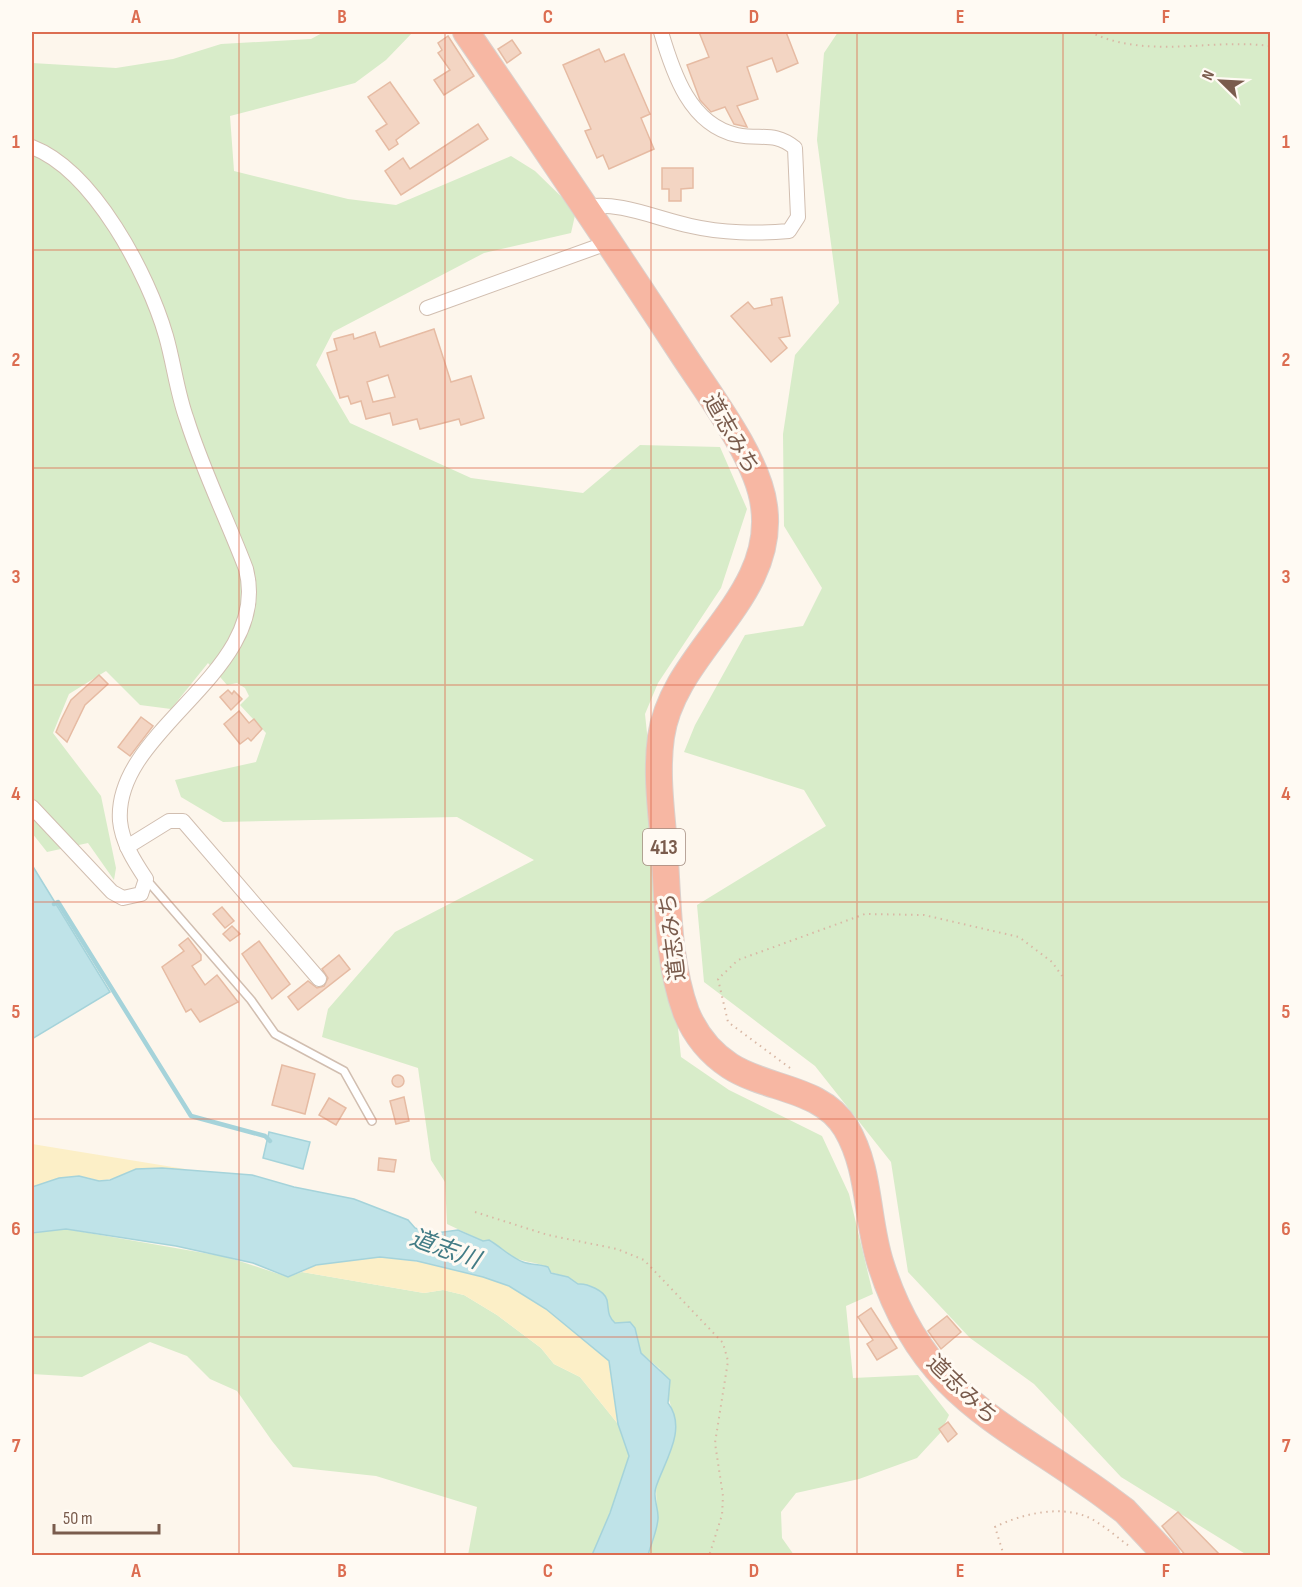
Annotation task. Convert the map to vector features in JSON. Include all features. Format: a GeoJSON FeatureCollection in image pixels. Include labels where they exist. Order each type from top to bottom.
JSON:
{"type":"FeatureCollection","features":[{"type":"Feature","properties":{"kind":"highway","name":"道志みち"},"geometry":{"type":"LineString","coordinates":[[466,32],[610,242],[723,417],[749,461],[765,507],[765,532],[752,576],[737,603],[694,658],[670,700],[660,740],[659,772],[673,945],[680,992],[694,1030],[706,1045],[733,1068],[794,1090],[835,1113],[853,1141],[861,1160],[870,1223],[888,1286],[908,1330],[925,1356],[970,1405],[1118,1506],[1167,1556]]}},
{"type":"Feature","properties":{"kind":"street"},"geometry":{"type":"LineString","coordinates":[[586,207],[604,204],[694,227],[772,233],[789,231],[798,217],[795,148],[782,138],[738,135],[706,121],[689,103],[661,32]]}},
{"type":"Feature","properties":{"kind":"street"},"geometry":{"type":"LineString","coordinates":[[32,147],[67,167],[86,187],[140,270],[167,337],[187,421],[250,582],[250,608],[243,631],[129,777],[120,820],[127,847],[146,879],[141,894],[134,897],[118,896],[32,807]]}},
{"type":"Feature","properties":{"kind":"street"},"geometry":{"type":"LineString","coordinates":[[428,308],[610,242]]}},
{"type":"Feature","properties":{"kind":"street"},"geometry":{"type":"LineString","coordinates":[[127,847],[169,821],[183,821],[320,980]]}},
{"type":"Feature","properties":{"kind":"lane"},"geometry":{"type":"LineString","coordinates":[[146,879],[244,992],[275,1035],[344,1071],[372,1121]]}},
{"type":"Feature","properties":{"kind":"path"},"geometry":{"type":"LineString","coordinates":[[1090,32],[1114,41],[1152,48],[1270,46]]}},
{"type":"Feature","properties":{"kind":"path"},"geometry":{"type":"LineString","coordinates":[[794,1090],[799,1075],[728,1022],[718,979],[738,960],[865,914],[924,915],[1019,937],[1052,962],[1062,976]]}},
{"type":"Feature","properties":{"kind":"path"},"geometry":{"type":"LineString","coordinates":[[474,1212],[548,1235],[616,1249],[644,1260],[723,1343],[728,1361],[715,1443],[723,1496],[722,1515],[709,1556]]}},
{"type":"Feature","properties":{"kind":"path"},"geometry":{"type":"LineString","coordinates":[[1004,1556],[995,1527],[1010,1520],[1061,1511],[1080,1514],[1095,1520],[1132,1548]]}},
{"type":"Feature","properties":{"kind":"green space"},"geometry":{"type":"Polygon","coordinates":[[[324,32],[413,32],[386,60],[355,83],[230,116],[234,171],[348,199],[396,205],[511,156],[535,171],[576,211],[571,233],[484,253],[333,332],[316,365],[350,423],[471,478],[583,493],[640,445],[720,447],[747,509],[721,588],[658,683],[645,714],[681,1057],[729,1090],[822,1136],[849,1194],[873,1294],[846,1306],[853,1378],[918,1375],[949,1415],[941,1432],[917,1458],[859,1479],[796,1493],[781,1512],[782,1538],[794,1555],[648,1555],[657,1526],[656,1486],[674,1433],[675,1420],[660,1369],[641,1353],[635,1328],[630,1322],[615,1323],[608,1316],[606,1304],[568,1277],[550,1272],[548,1267],[506,1254],[496,1244],[483,1241],[447,1224],[445,1182],[431,1160],[418,1068],[322,1037],[328,1009],[395,932],[534,860],[457,817],[223,822],[181,797],[175,780],[256,762],[266,733],[240,705],[249,696],[245,688],[237,683],[227,685],[208,663],[171,709],[140,705],[106,671],[69,694],[53,733],[101,796],[116,868],[114,880],[88,843],[47,852],[32,833],[32,63],[116,68],[173,59],[221,44],[311,39],[324,32]]]}},
{"type":"Feature","properties":{"kind":"green space"},"geometry":{"type":"Polygon","coordinates":[[[838,32],[1270,32],[1270,1555],[1247,1555],[1121,1477],[1034,1384],[970,1338],[908,1272],[891,1162],[815,1066],[704,982],[697,905],[826,826],[804,790],[684,752],[695,725],[745,635],[803,626],[822,588],[784,526],[783,434],[795,355],[839,303],[817,140],[824,53],[838,32]]]}},
{"type":"Feature","properties":{"kind":"green space"},"geometry":{"type":"Polygon","coordinates":[[[66,1229],[227,1257],[288,1277],[302,1272],[424,1293],[443,1290],[464,1295],[497,1315],[541,1348],[554,1364],[580,1377],[618,1424],[629,1456],[610,1513],[592,1555],[468,1555],[477,1507],[376,1476],[293,1467],[237,1391],[210,1379],[187,1356],[150,1342],[82,1377],[32,1374],[32,1233],[66,1229]]]}},
{"type":"Feature","properties":{"kind":"sand"},"geometry":{"type":"Polygon","coordinates":[[[32,1144],[185,1169],[136,1169],[126,1176],[99,1181],[86,1177],[59,1178],[32,1187],[32,1144]]]}},
{"type":"Feature","properties":{"kind":"sand"},"geometry":{"type":"Polygon","coordinates":[[[380,1257],[429,1264],[481,1276],[510,1287],[549,1311],[609,1361],[618,1424],[580,1377],[554,1364],[541,1348],[497,1315],[464,1295],[443,1290],[424,1293],[302,1272],[316,1265],[380,1257]]]}},
{"type":"Feature","properties":{"kind":"water"},"geometry":{"type":"Polygon","coordinates":[[[32,865],[110,992],[32,1039],[32,865]]]}},
{"type":"Feature","properties":{"kind":"water"},"geometry":{"type":"Polygon","coordinates":[[[269,1132],[310,1142],[303,1169],[263,1158],[269,1132]]]}},
{"type":"Feature","properties":{"kind":"water","name":"道志川"},"geometry":{"type":"Polygon","coordinates":[[[162,1168],[252,1175],[294,1187],[354,1199],[408,1220],[415,1228],[429,1234],[458,1230],[483,1241],[489,1240],[518,1260],[548,1267],[551,1273],[568,1277],[578,1284],[591,1286],[603,1294],[606,1297],[612,1320],[615,1323],[630,1322],[635,1328],[641,1353],[670,1380],[668,1403],[674,1413],[675,1434],[655,1491],[658,1519],[648,1555],[592,1555],[610,1513],[629,1456],[618,1424],[609,1361],[546,1309],[509,1286],[483,1277],[417,1261],[380,1257],[316,1265],[288,1277],[253,1263],[176,1246],[66,1229],[32,1233],[32,1187],[59,1178],[79,1176],[99,1181],[110,1180],[136,1169],[162,1168]]]}},
{"type":"Feature","properties":{"kind":"building"},"geometry":{"type":"Polygon","coordinates":[[[699,32],[786,32],[798,63],[777,72],[772,58],[747,67],[758,99],[737,106],[747,127],[734,124],[725,107],[711,112],[700,100],[687,65],[709,57],[699,32]]]}},
{"type":"Feature","properties":{"kind":"building"},"geometry":{"type":"Polygon","coordinates":[[[448,36],[474,76],[444,95],[434,80],[450,70],[438,53],[442,50],[438,43],[448,36]]]}},
{"type":"Feature","properties":{"kind":"building"},"geometry":{"type":"Polygon","coordinates":[[[512,40],[521,53],[507,63],[498,49],[512,40]]]}},
{"type":"Feature","properties":{"kind":"building"},"geometry":{"type":"Polygon","coordinates":[[[599,49],[605,62],[624,54],[650,114],[641,118],[654,149],[609,169],[603,155],[597,158],[585,131],[591,129],[563,65],[599,49]]]}},
{"type":"Feature","properties":{"kind":"building"},"geometry":{"type":"Polygon","coordinates":[[[390,82],[419,123],[396,140],[398,144],[389,150],[376,131],[387,124],[368,97],[390,82]]]}},
{"type":"Feature","properties":{"kind":"building"},"geometry":{"type":"Polygon","coordinates":[[[478,124],[488,139],[401,195],[385,171],[403,158],[410,169],[478,124]]]}},
{"type":"Feature","properties":{"kind":"building"},"geometry":{"type":"Polygon","coordinates":[[[662,168],[693,168],[693,188],[681,189],[681,201],[669,201],[669,189],[662,189],[662,168]]]}},
{"type":"Feature","properties":{"kind":"building"},"geometry":{"type":"Polygon","coordinates":[[[782,297],[790,336],[779,338],[787,348],[771,362],[731,316],[748,302],[754,309],[772,305],[771,299],[782,297]]]}},
{"type":"Feature","properties":{"kind":"building"},"geometry":{"type":"Polygon","coordinates":[[[434,329],[451,382],[471,376],[484,418],[461,425],[459,419],[420,429],[417,419],[393,425],[390,413],[366,419],[361,401],[351,404],[348,396],[340,398],[327,353],[337,350],[334,339],[353,334],[354,339],[375,332],[380,347],[434,329]],[[388,375],[367,382],[373,402],[395,397],[388,375]]]}},
{"type":"Feature","properties":{"kind":"building"},"geometry":{"type":"Polygon","coordinates":[[[99,675],[108,684],[85,705],[67,742],[56,732],[61,720],[71,700],[99,675]]]}},
{"type":"Feature","properties":{"kind":"building"},"geometry":{"type":"Polygon","coordinates":[[[228,690],[232,694],[234,691],[242,699],[231,710],[220,697],[228,690]]]}},
{"type":"Feature","properties":{"kind":"building"},"geometry":{"type":"Polygon","coordinates":[[[239,711],[249,723],[254,719],[262,729],[251,741],[248,738],[240,744],[224,724],[239,711]]]}},
{"type":"Feature","properties":{"kind":"building"},"geometry":{"type":"Polygon","coordinates":[[[141,717],[153,726],[130,756],[118,747],[141,717]]]}},
{"type":"Feature","properties":{"kind":"building"},"geometry":{"type":"Polygon","coordinates":[[[222,907],[234,921],[225,928],[213,914],[222,907]]]}},
{"type":"Feature","properties":{"kind":"building"},"geometry":{"type":"Polygon","coordinates":[[[232,926],[240,934],[230,941],[223,934],[232,926]]]}},
{"type":"Feature","properties":{"kind":"building"},"geometry":{"type":"Polygon","coordinates":[[[188,938],[201,955],[201,960],[192,966],[205,985],[217,975],[238,1002],[200,1022],[191,1009],[186,1012],[162,967],[184,951],[179,945],[188,938]]]}},
{"type":"Feature","properties":{"kind":"building"},"geometry":{"type":"Polygon","coordinates":[[[259,941],[290,984],[272,999],[242,954],[259,941]]]}},
{"type":"Feature","properties":{"kind":"building"},"geometry":{"type":"Polygon","coordinates":[[[339,955],[350,969],[298,1010],[288,997],[308,981],[317,988],[324,986],[328,978],[322,969],[339,955]]]}},
{"type":"Feature","properties":{"kind":"building"},"geometry":{"type":"Polygon","coordinates":[[[282,1065],[315,1074],[305,1114],[272,1105],[282,1065]]]}},
{"type":"Feature","properties":{"kind":"building"},"geometry":{"type":"Polygon","coordinates":[[[400,1075],[404,1081],[400,1087],[396,1087],[392,1079],[400,1075]]]}},
{"type":"Feature","properties":{"kind":"building"},"geometry":{"type":"Polygon","coordinates":[[[404,1097],[409,1121],[396,1124],[390,1101],[404,1097]]]}},
{"type":"Feature","properties":{"kind":"building"},"geometry":{"type":"Polygon","coordinates":[[[329,1098],[346,1108],[336,1125],[319,1115],[329,1098]]]}},
{"type":"Feature","properties":{"kind":"building"},"geometry":{"type":"Polygon","coordinates":[[[379,1158],[396,1160],[394,1172],[378,1170],[379,1158]]]}},
{"type":"Feature","properties":{"kind":"building"},"geometry":{"type":"Polygon","coordinates":[[[871,1308],[897,1348],[877,1360],[867,1344],[873,1340],[858,1317],[871,1308]]]}},
{"type":"Feature","properties":{"kind":"building"},"geometry":{"type":"Polygon","coordinates":[[[947,1316],[961,1332],[941,1349],[928,1331],[947,1316]]]}},
{"type":"Feature","properties":{"kind":"building"},"geometry":{"type":"Polygon","coordinates":[[[948,1422],[957,1434],[948,1442],[939,1429],[948,1422]]]}},
{"type":"Feature","properties":{"kind":"building"},"geometry":{"type":"Polygon","coordinates":[[[1178,1512],[1221,1556],[1186,1556],[1162,1526],[1178,1512]]]}},
{"type":"Feature","properties":{"kind":"waterway"},"geometry":{"type":"LineString","coordinates":[[54,904],[58,902],[191,1116],[265,1136],[270,1141]]}}]}
